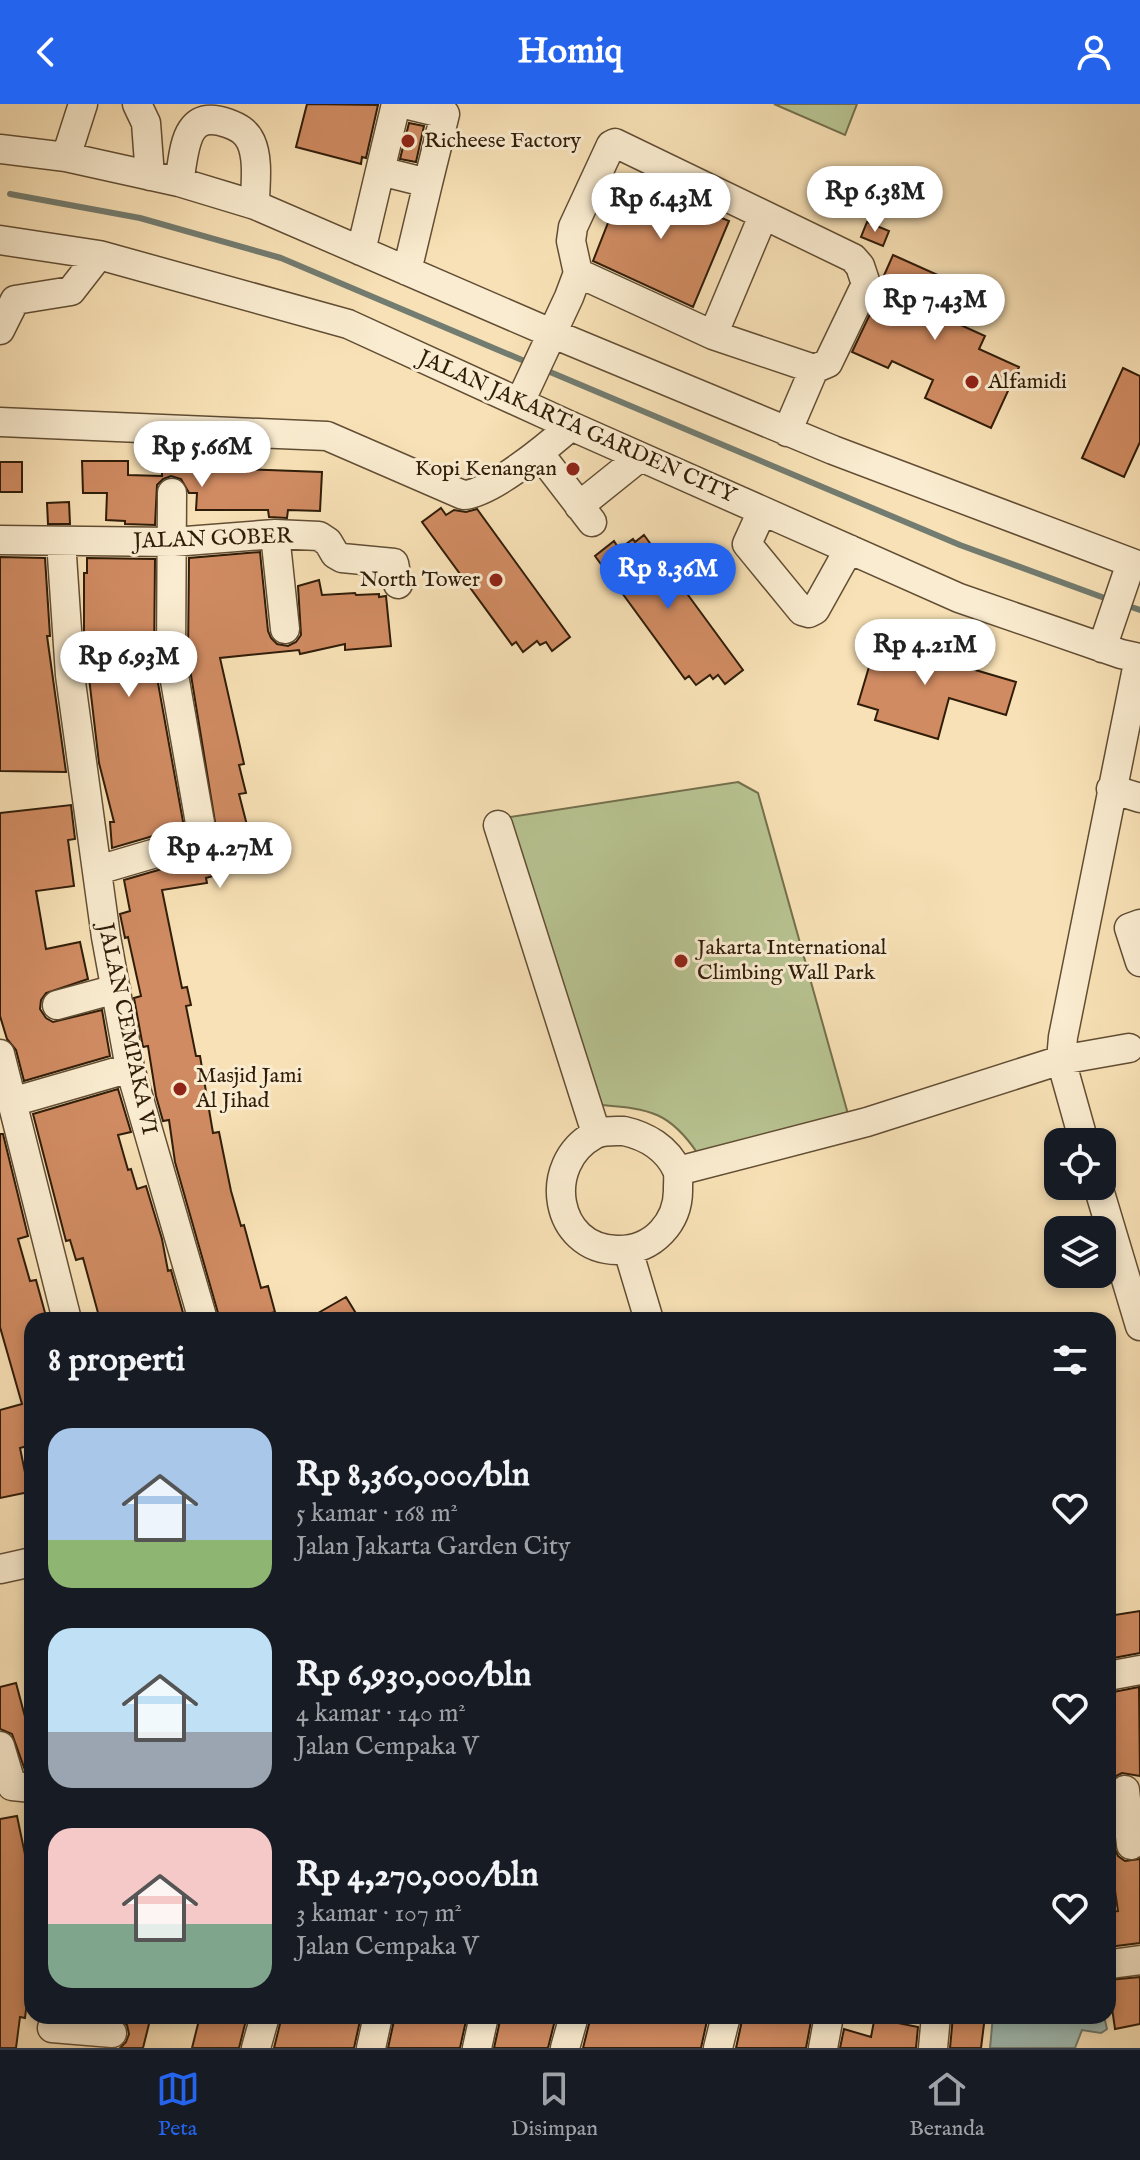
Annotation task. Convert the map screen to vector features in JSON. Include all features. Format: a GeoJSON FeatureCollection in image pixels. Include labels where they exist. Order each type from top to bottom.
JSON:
{"type":"FeatureCollection","features":[{"type":"Feature","properties":{"kind":"street"},"geometry":{"type":"LineString","coordinates":[[66,157],[83,104]]}},
{"type":"Feature","properties":{"kind":"street"},"geometry":{"type":"LineString","coordinates":[[137,104],[146,123],[150,176]]}},
{"type":"Feature","properties":{"kind":"street"},"geometry":{"type":"LineString","coordinates":[[361,251],[396,104]]}},
{"type":"Feature","properties":{"kind":"street"},"geometry":{"type":"LineString","coordinates":[[404,104],[445,114],[407,271]]}},
{"type":"Feature","properties":{"kind":"street"},"geometry":{"type":"LineString","coordinates":[[179,182],[189,130],[201,121],[217,120],[241,128],[250,141],[254,156],[255,205]]}},
{"type":"Feature","properties":{"kind":"street"},"geometry":{"type":"LineString","coordinates":[[522,396],[578,273],[571,241],[573,227],[611,145],[615,143],[853,258],[864,274],[866,284],[828,363],[814,369],[713,335],[578,273]]}},
{"type":"Feature","properties":{"kind":"street"},"geometry":{"type":"LineString","coordinates":[[0,149],[66,157],[179,182],[255,205],[407,271],[548,339],[1131,572],[1102,648]]}},
{"type":"Feature","properties":{"kind":"street"},"geometry":{"type":"LineString","coordinates":[[380,171],[428,183]]}},
{"type":"Feature","properties":{"kind":"street"},"geometry":{"type":"LineString","coordinates":[[713,335],[763,216]]}},
{"type":"Feature","properties":{"kind":"street","name":"JALAN JAKARTA GARDEN CITY"},"geometry":{"type":"LineString","coordinates":[[0,240],[99,255],[348,324],[522,396],[571,426],[959,598],[1139,658]]}},
{"type":"Feature","properties":{"kind":"street"},"geometry":{"type":"LineString","coordinates":[[0,330],[15,300],[71,291],[99,255]]}},
{"type":"Feature","properties":{"kind":"street"},"geometry":{"type":"LineString","coordinates":[[787,432],[814,369]]}},
{"type":"Feature","properties":{"kind":"street"},"geometry":{"type":"LineString","coordinates":[[0,422],[327,436],[463,495],[482,491],[539,453],[571,426]]}},
{"type":"Feature","properties":{"kind":"street"},"geometry":{"type":"LineString","coordinates":[[539,453],[586,514],[640,457]]}},
{"type":"Feature","properties":{"kind":"street"},"geometry":{"type":"LineString","coordinates":[[98,870],[195,833],[171,658],[172,493]]}},
{"type":"Feature","properties":{"kind":"street"},"geometry":{"type":"LineString","coordinates":[[762,511],[747,544],[802,611],[809,613],[815,610],[849,549]]}},
{"type":"Feature","properties":{"kind":"street"},"geometry":{"type":"LineString","coordinates":[[275,534],[285,629]]}},
{"type":"Feature","properties":{"kind":"street","name":"JALAN GOBER"},"geometry":{"type":"LineString","coordinates":[[0,540],[173,542],[275,534],[319,536],[342,558],[394,563],[398,584]]}},
{"type":"Feature","properties":{"kind":"street","name":"JALAN CEMPAKA VI"},"geometry":{"type":"LineString","coordinates":[[61,541],[70,675],[130,1068],[201,1312]]}},
{"type":"Feature","properties":{"kind":"street"},"geometry":{"type":"LineString","coordinates":[[1080,1128],[1061,1060],[1063,1037],[1139,658]]}},
{"type":"Feature","properties":{"kind":"street"},"geometry":{"type":"LineString","coordinates":[[1111,789],[1140,798]]}},
{"type":"Feature","properties":{"kind":"street"},"geometry":{"type":"LineString","coordinates":[[498,825],[596,1133]]}},
{"type":"Feature","properties":{"kind":"street"},"geometry":{"type":"LineString","coordinates":[[1140,924],[1129,928],[1140,962]]}},
{"type":"Feature","properties":{"kind":"street"},"geometry":{"type":"LineString","coordinates":[[57,1005],[116,989]]}},
{"type":"Feature","properties":{"kind":"street"},"geometry":{"type":"LineString","coordinates":[[678,1171],[867,1122],[1061,1060],[1129,1048]]}},
{"type":"Feature","properties":{"kind":"street"},"geometry":{"type":"LineString","coordinates":[[0,1054],[65,1312]]}},
{"type":"Feature","properties":{"kind":"street"},"geometry":{"type":"LineString","coordinates":[[12,1102],[130,1068]]}},
{"type":"Feature","properties":{"kind":"street"},"geometry":{"type":"LineString","coordinates":[[624,1131],[649,1139],[678,1171],[679,1196],[671,1222],[652,1241],[628,1250],[601,1248],[578,1235],[563,1212],[560,1199],[562,1173],[576,1150],[596,1133],[624,1131]]}},
{"type":"Feature","properties":{"kind":"street"},"geometry":{"type":"LineString","coordinates":[[1102,1200],[1140,1326]]}},
{"type":"Feature","properties":{"kind":"street"},"geometry":{"type":"LineString","coordinates":[[628,1250],[647,1312]]}},
{"type":"Feature","properties":{"kind":"street"},"geometry":{"type":"LineString","coordinates":[[0,1569],[24,1564]]}},
{"type":"Feature","properties":{"kind":"street"},"geometry":{"type":"LineString","coordinates":[[1116,1674],[1140,1670]]}},
{"type":"Feature","properties":{"kind":"street"},"geometry":{"type":"LineString","coordinates":[[0,1746],[12,1786],[24,1789]]}},
{"type":"Feature","properties":{"kind":"street"},"geometry":{"type":"LineString","coordinates":[[1125,1790],[1126,1845]]}},
{"type":"Feature","properties":{"kind":"street"},"geometry":{"type":"LineString","coordinates":[[1116,1963],[1140,1960]]}},
{"type":"Feature","properties":{"kind":"street"},"geometry":{"type":"LineString","coordinates":[[256,2048],[263,2024]]}},
{"type":"Feature","properties":{"kind":"street"},"geometry":{"type":"LineString","coordinates":[[371,2048],[376,2024]]}},
{"type":"Feature","properties":{"kind":"street"},"geometry":{"type":"LineString","coordinates":[[477,2048],[482,2024]]}},
{"type":"Feature","properties":{"kind":"street"},"geometry":{"type":"LineString","coordinates":[[565,2048],[572,2024]]}},
{"type":"Feature","properties":{"kind":"street"},"geometry":{"type":"LineString","coordinates":[[718,2048],[724,2024]]}},
{"type":"Feature","properties":{"kind":"street"},"geometry":{"type":"LineString","coordinates":[[823,2048],[828,2024]]}},
{"type":"Feature","properties":{"kind":"street"},"geometry":{"type":"LineString","coordinates":[[933,2048],[935,2024]]}},
{"type":"Feature","properties":{"kind":"street"},"geometry":{"type":"LineString","coordinates":[[52,2031],[112,2033]]}},
{"type":"Feature","properties":{"kind":"green space"},"geometry":{"type":"Polygon","coordinates":[[[774,104],[857,104],[845,135],[774,104]]]}},
{"type":"Feature","properties":{"kind":"green space","name":"Jakarta International Climbing Wall Park"},"geometry":{"type":"Polygon","coordinates":[[[738,782],[758,793],[848,1114],[698,1154],[678,1129],[658,1115],[633,1108],[602,1105],[510,817],[738,782]]]}},
{"type":"Feature","properties":{"kind":"water"},"geometry":{"type":"Polygon","coordinates":[[[992,2024],[1106,2024],[1107,2029],[1101,2033],[1082,2030],[1075,2048],[990,2048],[992,2024]]]}},
{"type":"Feature","properties":{"kind":"building"},"geometry":{"type":"Polygon","coordinates":[[[307,104],[378,105],[366,158],[362,157],[361,164],[296,147],[307,104]]]}},
{"type":"Feature","properties":{"kind":"building"},"geometry":{"type":"Polygon","coordinates":[[[409,123],[424,126],[416,162],[400,159],[409,123]]]}},
{"type":"Feature","properties":{"kind":"building"},"geometry":{"type":"Polygon","coordinates":[[[626,177],[729,221],[693,307],[593,261],[626,177]]]}},
{"type":"Feature","properties":{"kind":"building"},"geometry":{"type":"Polygon","coordinates":[[[828,180],[868,197],[860,217],[820,200],[828,180]]]}},
{"type":"Feature","properties":{"kind":"building"},"geometry":{"type":"Polygon","coordinates":[[[867,222],[889,231],[883,246],[861,237],[867,222]]]}},
{"type":"Feature","properties":{"kind":"building"},"geometry":{"type":"Polygon","coordinates":[[[893,255],[969,289],[954,322],[985,336],[979,349],[1019,367],[991,428],[925,398],[933,380],[892,361],[888,368],[852,352],[881,291],[882,280],[893,255]]]}},
{"type":"Feature","properties":{"kind":"building"},"geometry":{"type":"Polygon","coordinates":[[[1123,368],[1140,376],[1140,442],[1124,477],[1082,458],[1123,368]]]}},
{"type":"Feature","properties":{"kind":"building"},"geometry":{"type":"Polygon","coordinates":[[[162,460],[186,460],[186,467],[322,472],[320,511],[288,510],[287,518],[269,517],[268,510],[196,510],[197,493],[189,493],[181,479],[171,476],[157,485],[155,525],[125,524],[125,521],[106,520],[107,493],[83,493],[82,461],[128,461],[128,475],[162,476],[162,460]]]}},
{"type":"Feature","properties":{"kind":"building"},"geometry":{"type":"Polygon","coordinates":[[[0,462],[22,462],[22,492],[0,492],[0,462]]]}},
{"type":"Feature","properties":{"kind":"building"},"geometry":{"type":"Polygon","coordinates":[[[69,502],[70,524],[48,524],[47,503],[69,502]]]}},
{"type":"Feature","properties":{"kind":"building","name":"North Tower"},"geometry":{"type":"Polygon","coordinates":[[[441,508],[446,515],[454,510],[466,512],[477,509],[570,637],[552,651],[546,642],[540,645],[537,641],[523,652],[516,642],[512,645],[422,522],[441,508]]]}},
{"type":"Feature","properties":{"kind":"building"},"geometry":{"type":"Polygon","coordinates":[[[644,535],[743,670],[725,684],[718,675],[713,679],[710,675],[696,685],[689,676],[685,679],[595,556],[614,541],[619,549],[644,535]]]}},
{"type":"Feature","properties":{"kind":"building"},"geometry":{"type":"Polygon","coordinates":[[[260,552],[268,631],[277,644],[288,646],[301,635],[298,586],[319,580],[322,595],[355,593],[386,596],[391,646],[345,650],[345,644],[300,654],[299,650],[220,658],[244,764],[239,765],[246,793],[239,794],[250,837],[255,835],[264,865],[206,878],[207,883],[162,890],[182,988],[187,987],[191,1005],[186,1006],[196,1056],[200,1056],[213,1133],[219,1132],[241,1226],[244,1225],[261,1288],[268,1286],[275,1312],[218,1312],[175,1162],[169,1120],[163,1121],[148,1046],[143,1047],[134,998],[141,996],[120,914],[130,911],[124,880],[196,859],[203,854],[207,846],[206,838],[216,828],[188,657],[189,558],[260,552]]]}},
{"type":"Feature","properties":{"kind":"building"},"geometry":{"type":"Polygon","coordinates":[[[0,557],[45,558],[50,636],[47,636],[66,772],[0,771],[0,557]]]}},
{"type":"Feature","properties":{"kind":"building"},"geometry":{"type":"Polygon","coordinates":[[[87,558],[155,559],[154,661],[184,827],[112,848],[110,822],[114,822],[99,763],[84,635],[84,573],[87,573],[87,558]]]}},
{"type":"Feature","properties":{"kind":"building"},"geometry":{"type":"Polygon","coordinates":[[[879,633],[930,649],[928,656],[1016,682],[1006,715],[949,698],[938,739],[875,720],[878,710],[858,704],[879,633]]]}},
{"type":"Feature","properties":{"kind":"building"},"geometry":{"type":"Polygon","coordinates":[[[71,805],[75,839],[68,840],[74,886],[36,891],[46,949],[80,942],[88,979],[46,993],[40,1009],[53,1022],[102,1010],[110,1056],[24,1081],[16,1050],[7,1039],[0,1016],[0,813],[71,805]]]}},
{"type":"Feature","properties":{"kind":"building"},"geometry":{"type":"Polygon","coordinates":[[[118,1089],[131,1132],[118,1135],[128,1170],[131,1169],[137,1189],[146,1186],[168,1271],[171,1270],[183,1312],[98,1312],[83,1258],[76,1260],[70,1240],[66,1241],[33,1114],[118,1089]]]}},
{"type":"Feature","properties":{"kind":"building"},"geometry":{"type":"Polygon","coordinates":[[[0,1134],[3,1134],[28,1236],[18,1239],[30,1281],[36,1280],[45,1312],[24,1312],[24,1447],[20,1448],[24,1493],[0,1498],[0,1410],[22,1404],[0,1327],[0,1134]]]}},
{"type":"Feature","properties":{"kind":"building"},"geometry":{"type":"Polygon","coordinates":[[[346,1297],[355,1312],[320,1312],[346,1297]]]}},
{"type":"Feature","properties":{"kind":"building"},"geometry":{"type":"Polygon","coordinates":[[[1140,1611],[1140,1653],[1116,1658],[1116,1615],[1140,1611]]]}},
{"type":"Feature","properties":{"kind":"building"},"geometry":{"type":"Polygon","coordinates":[[[16,1683],[24,1713],[24,1767],[12,1734],[0,1729],[0,1687],[16,1683]]]}},
{"type":"Feature","properties":{"kind":"building"},"geometry":{"type":"Polygon","coordinates":[[[1139,1687],[1140,1776],[1122,1773],[1116,1776],[1116,1691],[1139,1687]]]}},
{"type":"Feature","properties":{"kind":"building"},"geometry":{"type":"Polygon","coordinates":[[[17,1816],[24,1850],[24,2018],[20,2017],[16,2048],[0,2048],[0,1819],[17,1816]]]}},
{"type":"Feature","properties":{"kind":"building"},"geometry":{"type":"Polygon","coordinates":[[[1116,1852],[1125,1861],[1140,1859],[1140,1943],[1116,1946],[1116,1852]]]}},
{"type":"Feature","properties":{"kind":"building"},"geometry":{"type":"Polygon","coordinates":[[[1140,1977],[1140,2024],[1115,2029],[1116,1979],[1140,1977]]]}},
{"type":"Feature","properties":{"kind":"building"},"geometry":{"type":"Polygon","coordinates":[[[149,2024],[143,2048],[120,2048],[129,2034],[127,2025],[149,2024]]]}},
{"type":"Feature","properties":{"kind":"building"},"geometry":{"type":"Polygon","coordinates":[[[198,2024],[245,2024],[239,2048],[192,2048],[198,2024]]]}},
{"type":"Feature","properties":{"kind":"building"},"geometry":{"type":"Polygon","coordinates":[[[280,2024],[359,2024],[354,2048],[274,2048],[280,2024]]]}},
{"type":"Feature","properties":{"kind":"building"},"geometry":{"type":"Polygon","coordinates":[[[393,2024],[465,2024],[460,2048],[388,2048],[393,2024]]]}},
{"type":"Feature","properties":{"kind":"building"},"geometry":{"type":"Polygon","coordinates":[[[499,2024],[554,2024],[548,2048],[494,2048],[499,2024]]]}},
{"type":"Feature","properties":{"kind":"building"},"geometry":{"type":"Polygon","coordinates":[[[589,2024],[706,2024],[701,2048],[583,2048],[589,2024]]]}},
{"type":"Feature","properties":{"kind":"building"},"geometry":{"type":"Polygon","coordinates":[[[741,2024],[810,2024],[806,2048],[736,2048],[741,2024]]]}},
{"type":"Feature","properties":{"kind":"building"},"geometry":{"type":"Polygon","coordinates":[[[873,2024],[918,2027],[916,2048],[840,2048],[844,2029],[871,2037],[873,2024]]]}},
{"type":"Feature","properties":{"kind":"building"},"geometry":{"type":"Polygon","coordinates":[[[952,2024],[984,2024],[981,2048],[950,2048],[952,2024]]]}},
{"type":"Feature","properties":{"kind":"waterway"},"geometry":{"type":"LineString","coordinates":[[10,194],[140,218],[281,258],[529,363]]}},
{"type":"Feature","properties":{"kind":"waterway"},"geometry":{"type":"LineString","coordinates":[[543,369],[960,545],[1110,600]]}},
{"type":"Feature","properties":{"kind":"waterway"},"geometry":{"type":"LineString","coordinates":[[1125,605],[1140,610]]}},
{"type":"Feature","properties":{"kind":"place","name":"Richeese Factory"},"geometry":{"type":"Point","coordinates":[408,141]}},
{"type":"Feature","properties":{"kind":"place","name":"Alfamidi"},"geometry":{"type":"Point","coordinates":[972,382]}},
{"type":"Feature","properties":{"kind":"place","name":"Kopi Kenangan"},"geometry":{"type":"Point","coordinates":[573,469]}},
{"type":"Feature","properties":{"kind":"place","name":"North Tower"},"geometry":{"type":"Point","coordinates":[496,580]}},
{"type":"Feature","properties":{"kind":"place","name":"Jakarta International Climbing Wall Park"},"geometry":{"type":"Point","coordinates":[681,961]}},
{"type":"Feature","properties":{"kind":"place","name":"Masjid Jami Al Jihad"},"geometry":{"type":"Point","coordinates":[180,1089]}}]}
